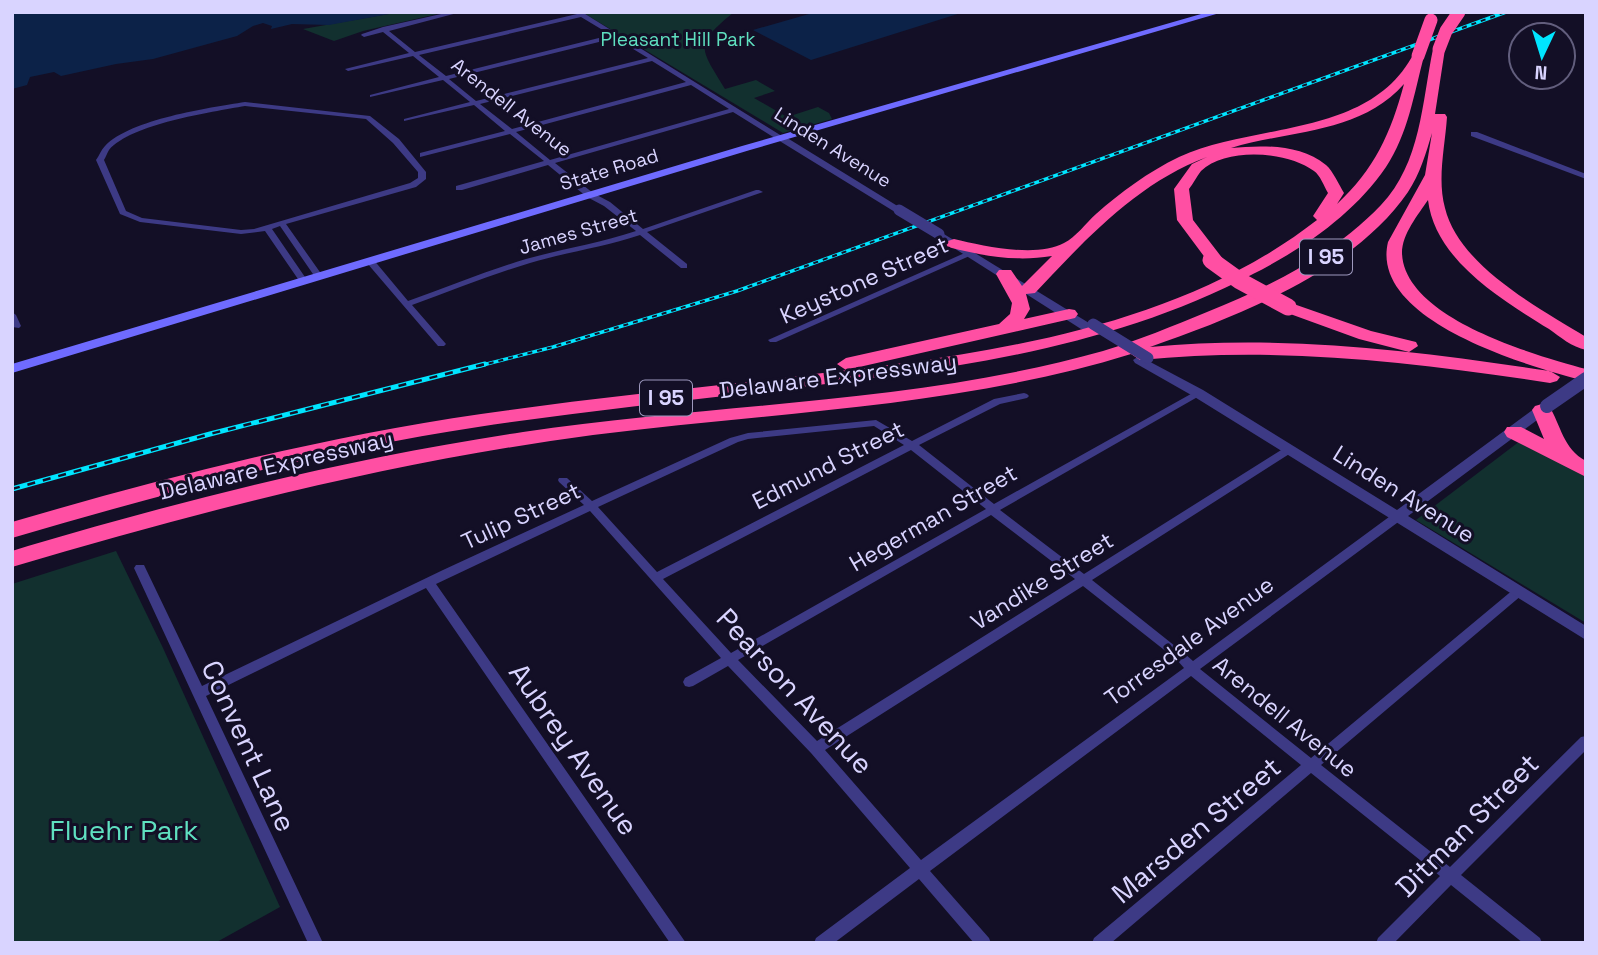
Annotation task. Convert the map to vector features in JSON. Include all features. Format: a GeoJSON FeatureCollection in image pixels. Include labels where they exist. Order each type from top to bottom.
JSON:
{"type":"FeatureCollection","features":[{"type":"Feature","properties":{"kind":"highway","name":"Delaware Expressway"},"geometry":{"type":"LineString","coordinates":[[12,559],[225,500],[385,463],[525,438],[909,394],[984,382],[1100,358],[1198,323],[1278,289],[1310,269],[1369,223],[1402,190],[1415,168],[1425,138],[1438,51],[1446,31],[1459,12]]}},
{"type":"Feature","properties":{"kind":"highway","name":"Delaware Expressway"},"geometry":{"type":"LineString","coordinates":[[12,530],[99,503],[254,464],[386,436],[482,420],[891,371],[1068,338],[1126,321],[1223,283],[1308,235],[1354,196],[1380,165],[1395,138],[1417,58],[1433,16]]}},
{"type":"Feature","properties":{"kind":"highway"},"geometry":{"type":"LineString","coordinates":[[1438,51],[1440,111],[1433,173],[1439,215],[1459,248],[1508,294],[1586,345]]}},
{"type":"Feature","properties":{"kind":"highway"},"geometry":{"type":"LineString","coordinates":[[1029,289],[1069,247],[1147,181],[1185,160],[1214,149],[1260,136],[1325,124],[1357,113],[1384,97],[1417,58]]}},
{"type":"Feature","properties":{"kind":"highway"},"geometry":{"type":"LineString","coordinates":[[1214,149],[1196,160],[1178,181],[1173,205],[1185,234],[1240,281],[1290,305],[1365,335],[1550,377]]}},
{"type":"Feature","properties":{"kind":"highway"},"geometry":{"type":"LineString","coordinates":[[1213,260],[1193,237],[1180,209],[1179,198],[1182,187],[1197,166],[1207,159],[1230,151],[1267,150],[1288,154],[1303,158],[1326,172],[1334,182],[1336,192],[1308,235]]}},
{"type":"Feature","properties":{"kind":"highway"},"geometry":{"type":"LineString","coordinates":[[1433,173],[1398,236],[1394,253],[1395,267],[1402,281],[1427,308],[1459,329],[1506,351],[1586,379]]}},
{"type":"Feature","properties":{"kind":"highway"},"geometry":{"type":"LineString","coordinates":[[954,244],[1016,256],[1041,254],[1069,247]]}},
{"type":"Feature","properties":{"kind":"highway"},"geometry":{"type":"LineString","coordinates":[[1004,329],[1020,316],[1022,307],[1018,293],[1005,274]]}},
{"type":"Feature","properties":{"kind":"highway"},"geometry":{"type":"LineString","coordinates":[[1290,305],[1393,338],[1586,379]]}},
{"type":"Feature","properties":{"kind":"highway"},"geometry":{"type":"LineString","coordinates":[[627,402],[871,359],[1069,314]]}},
{"type":"Feature","properties":{"kind":"highway"},"geometry":{"type":"LineString","coordinates":[[1554,324],[1586,334]]}},
{"type":"Feature","properties":{"kind":"highway"},"geometry":{"type":"LineString","coordinates":[[1100,358],[1198,347],[1281,345],[1400,356],[1550,377],[1586,379]]}},
{"type":"Feature","properties":{"kind":"highway"},"geometry":{"type":"LineString","coordinates":[[1545,408],[1552,436],[1567,459]]}},
{"type":"Feature","properties":{"kind":"highway"},"geometry":{"type":"LineString","coordinates":[[1514,432],[1586,470]]}},
{"type":"Feature","properties":{"kind":"main road","name":"State Road"},"geometry":{"type":"LineString","coordinates":[[12,369],[781,138],[1219,12]]}},
{"type":"Feature","properties":{"kind":"main road"},"geometry":{"type":"LineString","coordinates":[[802,150],[804,141],[820,128]]}},
{"type":"Feature","properties":{"kind":"street"},"geometry":{"type":"LineString","coordinates":[[364,35],[458,12]]}},
{"type":"Feature","properties":{"kind":"street"},"geometry":{"type":"LineString","coordinates":[[348,69],[579,14]]}},
{"type":"Feature","properties":{"kind":"street","name":"Linden Avenue"},"geometry":{"type":"LineString","coordinates":[[579,14],[1089,325],[1586,634]]}},
{"type":"Feature","properties":{"kind":"street","name":"Arendell Avenue"},"geometry":{"type":"LineString","coordinates":[[383,29],[590,195],[607,204],[684,266]]}},
{"type":"Feature","properties":{"kind":"street"},"geometry":{"type":"LineString","coordinates":[[372,96],[616,36]]}},
{"type":"Feature","properties":{"kind":"street"},"geometry":{"type":"LineString","coordinates":[[406,120],[653,58]]}},
{"type":"Feature","properties":{"kind":"street"},"geometry":{"type":"LineString","coordinates":[[423,156],[692,83]]}},
{"type":"Feature","properties":{"kind":"street"},"geometry":{"type":"LineString","coordinates":[[259,105],[368,117],[396,141],[422,172],[422,179],[413,185],[268,229],[241,232],[132,218],[123,212],[101,155],[126,134],[147,126],[230,107],[259,105]]}},
{"type":"Feature","properties":{"kind":"street"},"geometry":{"type":"LineString","coordinates":[[459,188],[734,109]]}},
{"type":"Feature","properties":{"kind":"street"},"geometry":{"type":"LineString","coordinates":[[1474,134],[1586,177]]}},
{"type":"Feature","properties":{"kind":"street","name":"James Street"},"geometry":{"type":"LineString","coordinates":[[407,304],[525,262],[603,244],[759,192]]}},
{"type":"Feature","properties":{"kind":"street"},"geometry":{"type":"LineString","coordinates":[[282,224],[318,275]]}},
{"type":"Feature","properties":{"kind":"street"},"geometry":{"type":"LineString","coordinates":[[268,229],[303,280]]}},
{"type":"Feature","properties":{"kind":"street","name":"Keystone Street"},"geometry":{"type":"LineString","coordinates":[[774,340],[970,254]]}},
{"type":"Feature","properties":{"kind":"street"},"geometry":{"type":"LineString","coordinates":[[370,261],[440,344]]}},
{"type":"Feature","properties":{"kind":"street"},"geometry":{"type":"LineString","coordinates":[[12,315],[13,330]]}},
{"type":"Feature","properties":{"kind":"street","name":"Torresdale Avenue"},"geometry":{"type":"LineString","coordinates":[[821,943],[1191,667],[1586,379]]}},
{"type":"Feature","properties":{"kind":"street","name":"Hegerman Street"},"geometry":{"type":"LineString","coordinates":[[689,682],[1198,393]]}},
{"type":"Feature","properties":{"kind":"street","name":"Edmund Street"},"geometry":{"type":"LineString","coordinates":[[655,578],[997,401],[1024,396]]}},
{"type":"Feature","properties":{"kind":"street","name":"Arendell Avenue"},"geometry":{"type":"LineString","coordinates":[[876,423],[912,445],[1535,943]]}},
{"type":"Feature","properties":{"kind":"street","name":"Tulip Street"},"geometry":{"type":"LineString","coordinates":[[198,694],[734,440],[876,423]]}},
{"type":"Feature","properties":{"kind":"street","name":"Vandike Street"},"geometry":{"type":"LineString","coordinates":[[816,749],[1290,449]]}},
{"type":"Feature","properties":{"kind":"street","name":"Pearson Avenue"},"geometry":{"type":"LineString","coordinates":[[563,480],[591,506],[729,659],[816,749],[984,943]]}},
{"type":"Feature","properties":{"kind":"street","name":"Convent Lane"},"geometry":{"type":"LineString","coordinates":[[139,568],[316,943]]}},
{"type":"Feature","properties":{"kind":"street","name":"Aubrey Avenue"},"geometry":{"type":"LineString","coordinates":[[429,583],[679,943]]}},
{"type":"Feature","properties":{"kind":"street","name":"Marsden Street"},"geometry":{"type":"LineString","coordinates":[[1099,943],[1518,592]]}},
{"type":"Feature","properties":{"kind":"street","name":"Ditman Street"},"geometry":{"type":"LineString","coordinates":[[1383,943],[1586,741]]}},
{"type":"Feature","properties":{"kind":"green space"},"geometry":{"type":"Polygon","coordinates":[[[400,12],[446,12],[363,31],[334,41],[303,29],[400,12]]]}},
{"type":"Feature","properties":{"kind":"green space","name":"Pleasant Hill Park"},"geometry":{"type":"Polygon","coordinates":[[[582,12],[734,12],[712,32],[705,48],[710,64],[725,89],[756,80],[775,91],[754,98],[787,117],[818,107],[829,113],[832,119],[783,133],[582,12]]]}},
{"type":"Feature","properties":{"kind":"green space"},"geometry":{"type":"Polygon","coordinates":[[[1520,441],[1586,477],[1586,623],[1416,520],[1520,441]]]}},
{"type":"Feature","properties":{"kind":"green space","name":"Fluehr Park"},"geometry":{"type":"Polygon","coordinates":[[[116,551],[163,648],[280,907],[215,943],[12,943],[12,584],[116,551]]]}},
{"type":"Feature","properties":{"kind":"water"},"geometry":{"type":"Polygon","coordinates":[[[12,12],[400,12],[329,25],[292,24],[271,29],[272,26],[263,23],[237,36],[153,59],[61,76],[54,72],[30,77],[27,85],[12,89],[12,12]]]}},
{"type":"Feature","properties":{"kind":"water"},"geometry":{"type":"Polygon","coordinates":[[[816,12],[964,12],[811,60],[753,30],[816,12]]]}},
{"type":"Feature","properties":{"kind":"railway"},"geometry":{"type":"LineString","coordinates":[[479,366],[553,347],[737,291],[1506,12]]}},
{"type":"Feature","properties":{"kind":"railway"},"geometry":{"type":"LineString","coordinates":[[12,489],[210,434],[485,364]]}}]}
